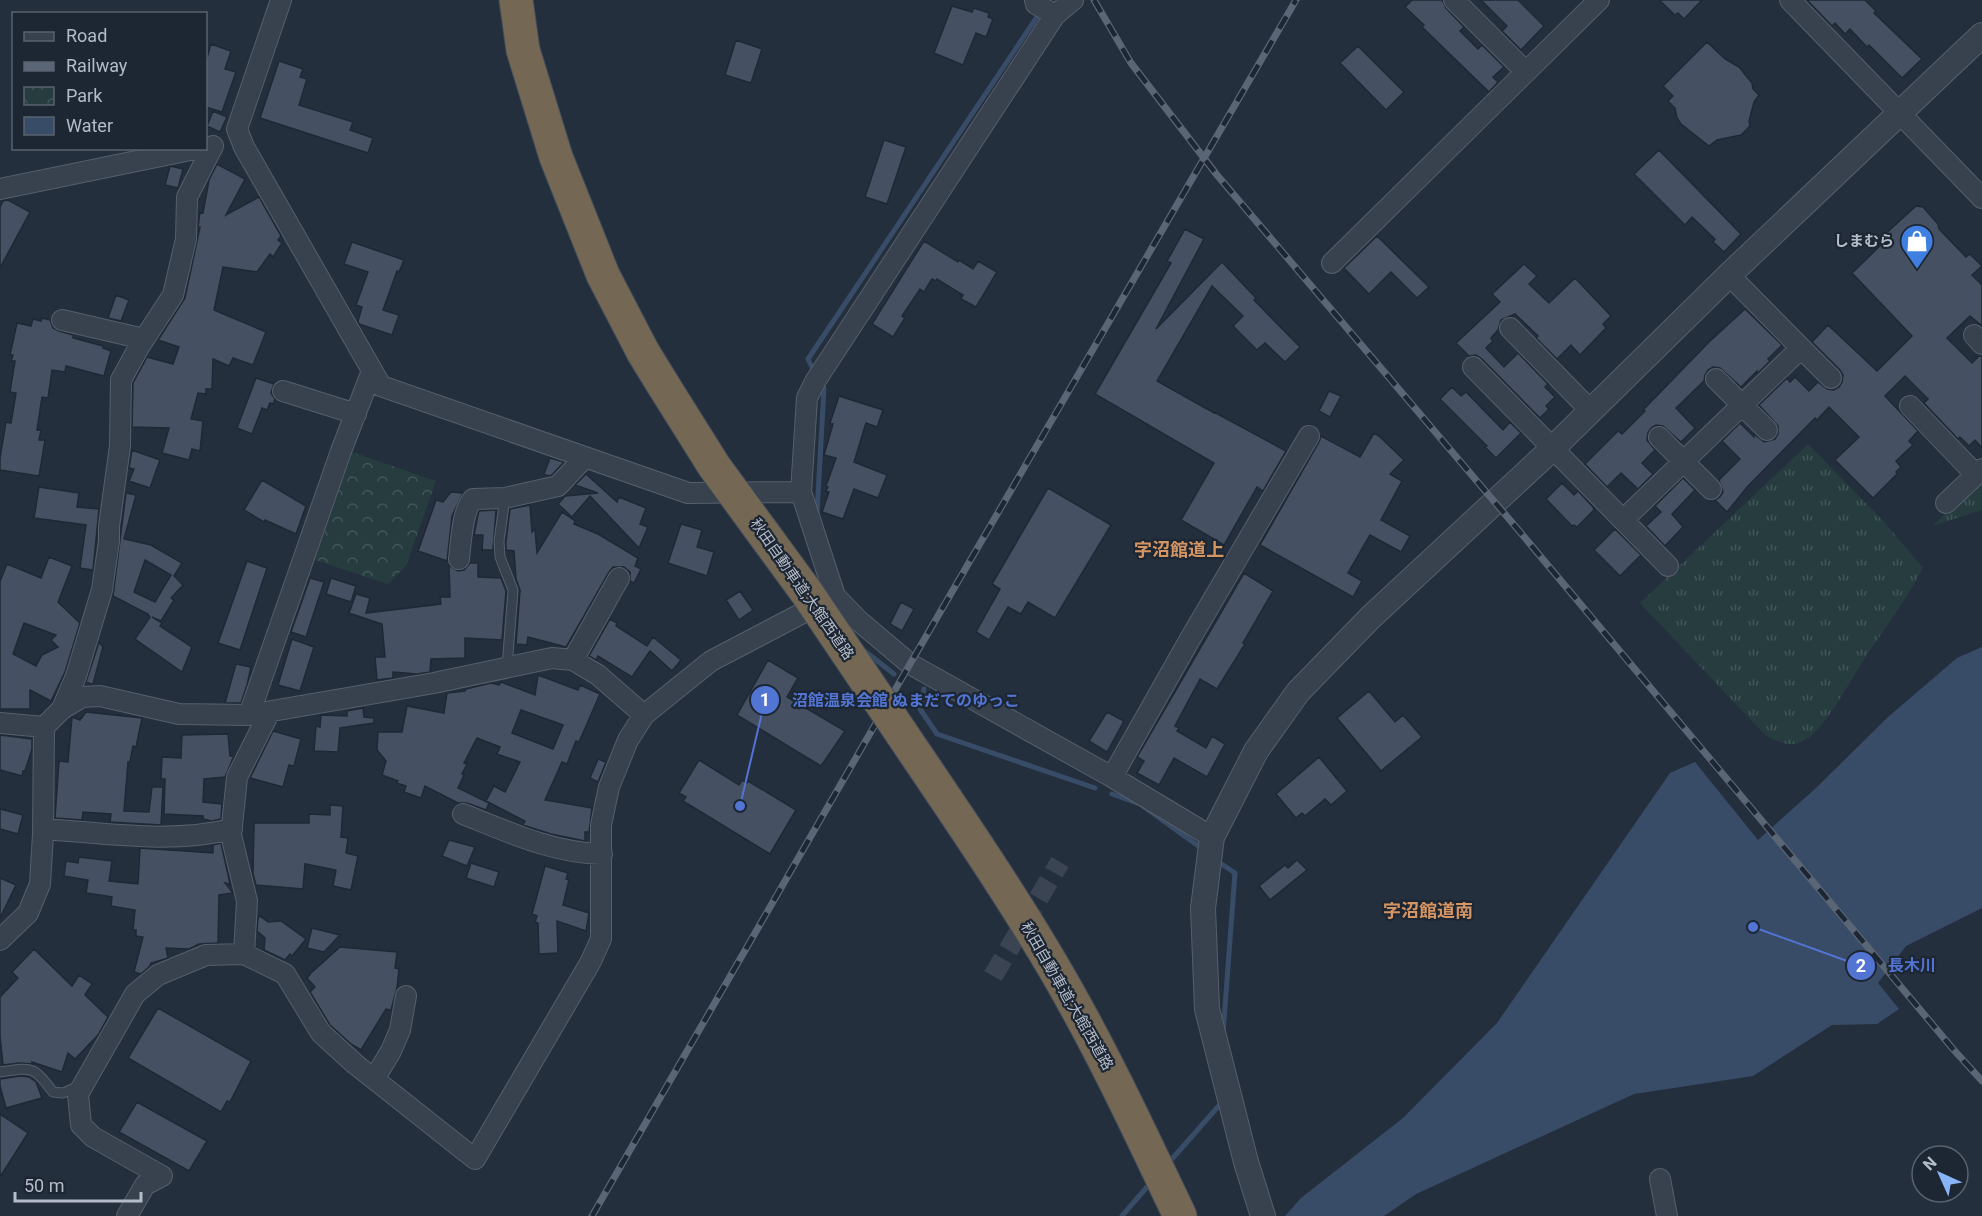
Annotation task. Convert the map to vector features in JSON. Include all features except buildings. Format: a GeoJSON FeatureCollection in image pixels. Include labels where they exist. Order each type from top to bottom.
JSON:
{"type":"FeatureCollection","features":[{"type":"Feature","properties":{"kind":"highway","name":"秋田自動車道;大館西道路"},"geometry":{"type":"LineString","coordinates":[[516,0],[523,50],[556,157],[603,275],[643,352],[714,466],[807,593],[986,860],[1054,968],[1120,1088],[1180,1216]]}},
{"type":"Feature","properties":{"kind":"street"},"geometry":{"type":"LineString","coordinates":[[281,0],[237,129],[244,147],[381,386],[688,493],[801,492]]}},
{"type":"Feature","properties":{"kind":"street"},"geometry":{"type":"LineString","coordinates":[[1035,0],[1036,4],[1055,15]]}},
{"type":"Feature","properties":{"kind":"street"},"geometry":{"type":"LineString","coordinates":[[1073,0],[1055,15],[816,380],[807,398],[801,492],[835,596],[859,621],[910,664],[1112,777],[1212,837]]}},
{"type":"Feature","properties":{"kind":"street"},"geometry":{"type":"LineString","coordinates":[[1454,0],[1525,71]]}},
{"type":"Feature","properties":{"kind":"street"},"geometry":{"type":"LineString","coordinates":[[1332,263],[1599,0]]}},
{"type":"Feature","properties":{"kind":"street"},"geometry":{"type":"LineString","coordinates":[[1790,0],[1982,198]]}},
{"type":"Feature","properties":{"kind":"street"},"geometry":{"type":"LineString","coordinates":[[1263,1216],[1246,1162],[1207,1009],[1203,908],[1212,837],[1256,751],[1298,692],[1371,617],[1552,449],[1729,275],[1982,35]]}},
{"type":"Feature","properties":{"kind":"street"},"geometry":{"type":"LineString","coordinates":[[207,145],[244,147]]}},
{"type":"Feature","properties":{"kind":"street"},"geometry":{"type":"LineString","coordinates":[[0,189],[183,150]]}},
{"type":"Feature","properties":{"kind":"street"},"geometry":{"type":"LineString","coordinates":[[62,709],[76,676],[102,590],[120,446],[121,380],[173,295],[186,239],[187,197],[204,150]]}},
{"type":"Feature","properties":{"kind":"street"},"geometry":{"type":"LineString","coordinates":[[1729,275],[1831,378]]}},
{"type":"Feature","properties":{"kind":"street"},"geometry":{"type":"LineString","coordinates":[[62,320],[144,339]]}},
{"type":"Feature","properties":{"kind":"street"},"geometry":{"type":"LineString","coordinates":[[1510,328],[1591,411]]}},
{"type":"Feature","properties":{"kind":"street"},"geometry":{"type":"LineString","coordinates":[[1623,520],[1801,348]]}},
{"type":"Feature","properties":{"kind":"street"},"geometry":{"type":"LineString","coordinates":[[1473,367],[1668,566]]}},
{"type":"Feature","properties":{"kind":"street"},"geometry":{"type":"LineString","coordinates":[[249,715],[262,673],[372,371]]}},
{"type":"Feature","properties":{"kind":"street"},"geometry":{"type":"LineString","coordinates":[[1716,379],[1767,430]]}},
{"type":"Feature","properties":{"kind":"street"},"geometry":{"type":"LineString","coordinates":[[283,391],[356,414]]}},
{"type":"Feature","properties":{"kind":"street"},"geometry":{"type":"LineString","coordinates":[[1910,406],[1979,472],[1946,503]]}},
{"type":"Feature","properties":{"kind":"street"},"geometry":{"type":"LineString","coordinates":[[1112,777],[1309,436]]}},
{"type":"Feature","properties":{"kind":"street"},"geometry":{"type":"LineString","coordinates":[[1659,437],[1711,489]]}},
{"type":"Feature","properties":{"kind":"street"},"geometry":{"type":"LineString","coordinates":[[459,559],[468,504],[473,499],[506,498],[558,486],[585,457]]}},
{"type":"Feature","properties":{"kind":"street"},"geometry":{"type":"LineString","coordinates":[[573,660],[619,578]]}},
{"type":"Feature","properties":{"kind":"street"},"geometry":{"type":"LineString","coordinates":[[127,1216],[145,1185],[162,1176],[93,1137],[81,1125],[78,1095],[135,994],[158,975],[206,955],[244,954],[285,974],[321,1033],[355,1064],[475,1159],[590,963],[601,939],[601,825],[609,787],[628,740],[644,715],[711,661],[835,596]]}},
{"type":"Feature","properties":{"kind":"street"},"geometry":{"type":"LineString","coordinates":[[0,940],[28,913],[40,884],[44,727],[62,709],[82,697],[100,696],[179,714],[249,715],[434,683],[552,658],[573,660],[598,675],[644,715]]}},
{"type":"Feature","properties":{"kind":"street"},"geometry":{"type":"LineString","coordinates":[[244,954],[247,901],[231,835],[237,777],[269,713]]}},
{"type":"Feature","properties":{"kind":"street"},"geometry":{"type":"LineString","coordinates":[[0,723],[44,727]]}},
{"type":"Feature","properties":{"kind":"street"},"geometry":{"type":"LineString","coordinates":[[463,814],[559,850],[602,854]]}},
{"type":"Feature","properties":{"kind":"street"},"geometry":{"type":"LineString","coordinates":[[43,829],[134,835],[180,835],[212,834],[232,829]]}},
{"type":"Feature","properties":{"kind":"street"},"geometry":{"type":"LineString","coordinates":[[374,1079],[392,1051],[400,1030],[406,996]]}},
{"type":"Feature","properties":{"kind":"street"},"geometry":{"type":"LineString","coordinates":[[1660,1179],[1667,1216]]}},
{"type":"Feature","properties":{"kind":"lane"},"geometry":{"type":"LineString","coordinates":[[506,498],[499,541],[500,556],[513,590],[507,667]]}},
{"type":"Feature","properties":{"kind":"lane"},"geometry":{"type":"LineString","coordinates":[[0,1072],[27,1069],[38,1073],[53,1092],[63,1093],[84,1083]]}},
{"type":"Feature","properties":{"kind":"green space"},"geometry":{"type":"Polygon","coordinates":[[[1808,444],[1885,523],[1923,568],[1830,714],[1805,740],[1790,744],[1766,736],[1640,603],[1808,444]]]}},
{"type":"Feature","properties":{"kind":"green space"},"geometry":{"type":"Polygon","coordinates":[[[352,452],[436,481],[406,566],[388,584],[315,560],[352,452]]]}},
{"type":"Feature","properties":{"kind":"green space"},"geometry":{"type":"Polygon","coordinates":[[[1982,480],[1982,510],[1932,526],[1982,480]]]}},
{"type":"Feature","properties":{"kind":"water"},"geometry":{"type":"Polygon","coordinates":[[[1982,647],[1982,908],[1906,946],[1878,983],[1899,1009],[1877,1024],[1832,1025],[1753,1076],[1634,1094],[1416,1194],[1384,1216],[1285,1216],[1301,1198],[1403,1118],[1497,1023],[1670,773],[1695,762],[1758,840],[1816,788],[1888,717],[1957,658],[1982,647]]]}},
{"type":"Feature","properties":{"kind":"waterway"},"geometry":{"type":"LineString","coordinates":[[812,367],[808,359],[1037,17]]}},
{"type":"Feature","properties":{"kind":"waterway"},"geometry":{"type":"LineString","coordinates":[[817,513],[824,388]]}},
{"type":"Feature","properties":{"kind":"waterway"},"geometry":{"type":"LineString","coordinates":[[866,652],[894,674]]}},
{"type":"Feature","properties":{"kind":"waterway"},"geometry":{"type":"LineString","coordinates":[[924,689],[920,709],[937,734],[1095,788]]}},
{"type":"Feature","properties":{"kind":"waterway"},"geometry":{"type":"LineString","coordinates":[[1112,794],[1140,804],[1197,845]]}},
{"type":"Feature","properties":{"kind":"waterway"},"geometry":{"type":"LineString","coordinates":[[1223,865],[1235,873],[1223,1034]]}},
{"type":"Feature","properties":{"kind":"waterway"},"geometry":{"type":"LineString","coordinates":[[1172,1159],[1223,1101]]}},
{"type":"Feature","properties":{"kind":"waterway"},"geometry":{"type":"LineString","coordinates":[[1122,1216],[1147,1187]]}},
{"type":"Feature","properties":{"kind":"tunnel"},"geometry":{"type":"LineString","coordinates":[[993,976],[1060,862]]}},
{"type":"Feature","properties":{"kind":"railway"},"geometry":{"type":"LineString","coordinates":[[1094,0],[1131,63],[1217,175],[1982,1081]]}},
{"type":"Feature","properties":{"kind":"railway"},"geometry":{"type":"LineString","coordinates":[[592,1216],[1296,0]]}},
{"type":"Feature","properties":{"kind":"place","name":"しまむら"},"geometry":{"type":"Point","coordinates":[1917,270]}},
{"type":"Feature","properties":{"kind":"place","name":"沼館温泉会館 ぬまだてのゆっこ"},"geometry":{"type":"Point","coordinates":[740,806]}},
{"type":"Feature","properties":{"kind":"place","name":"長木川"},"geometry":{"type":"Point","coordinates":[1753,927]}},
{"type":"Feature","properties":{"kind":"district","name":"字沼館道上"},"geometry":{"type":"Point","coordinates":[1179,549]}},
{"type":"Feature","properties":{"kind":"district","name":"字沼館道南"},"geometry":{"type":"Point","coordinates":[1428,910]}}]}
